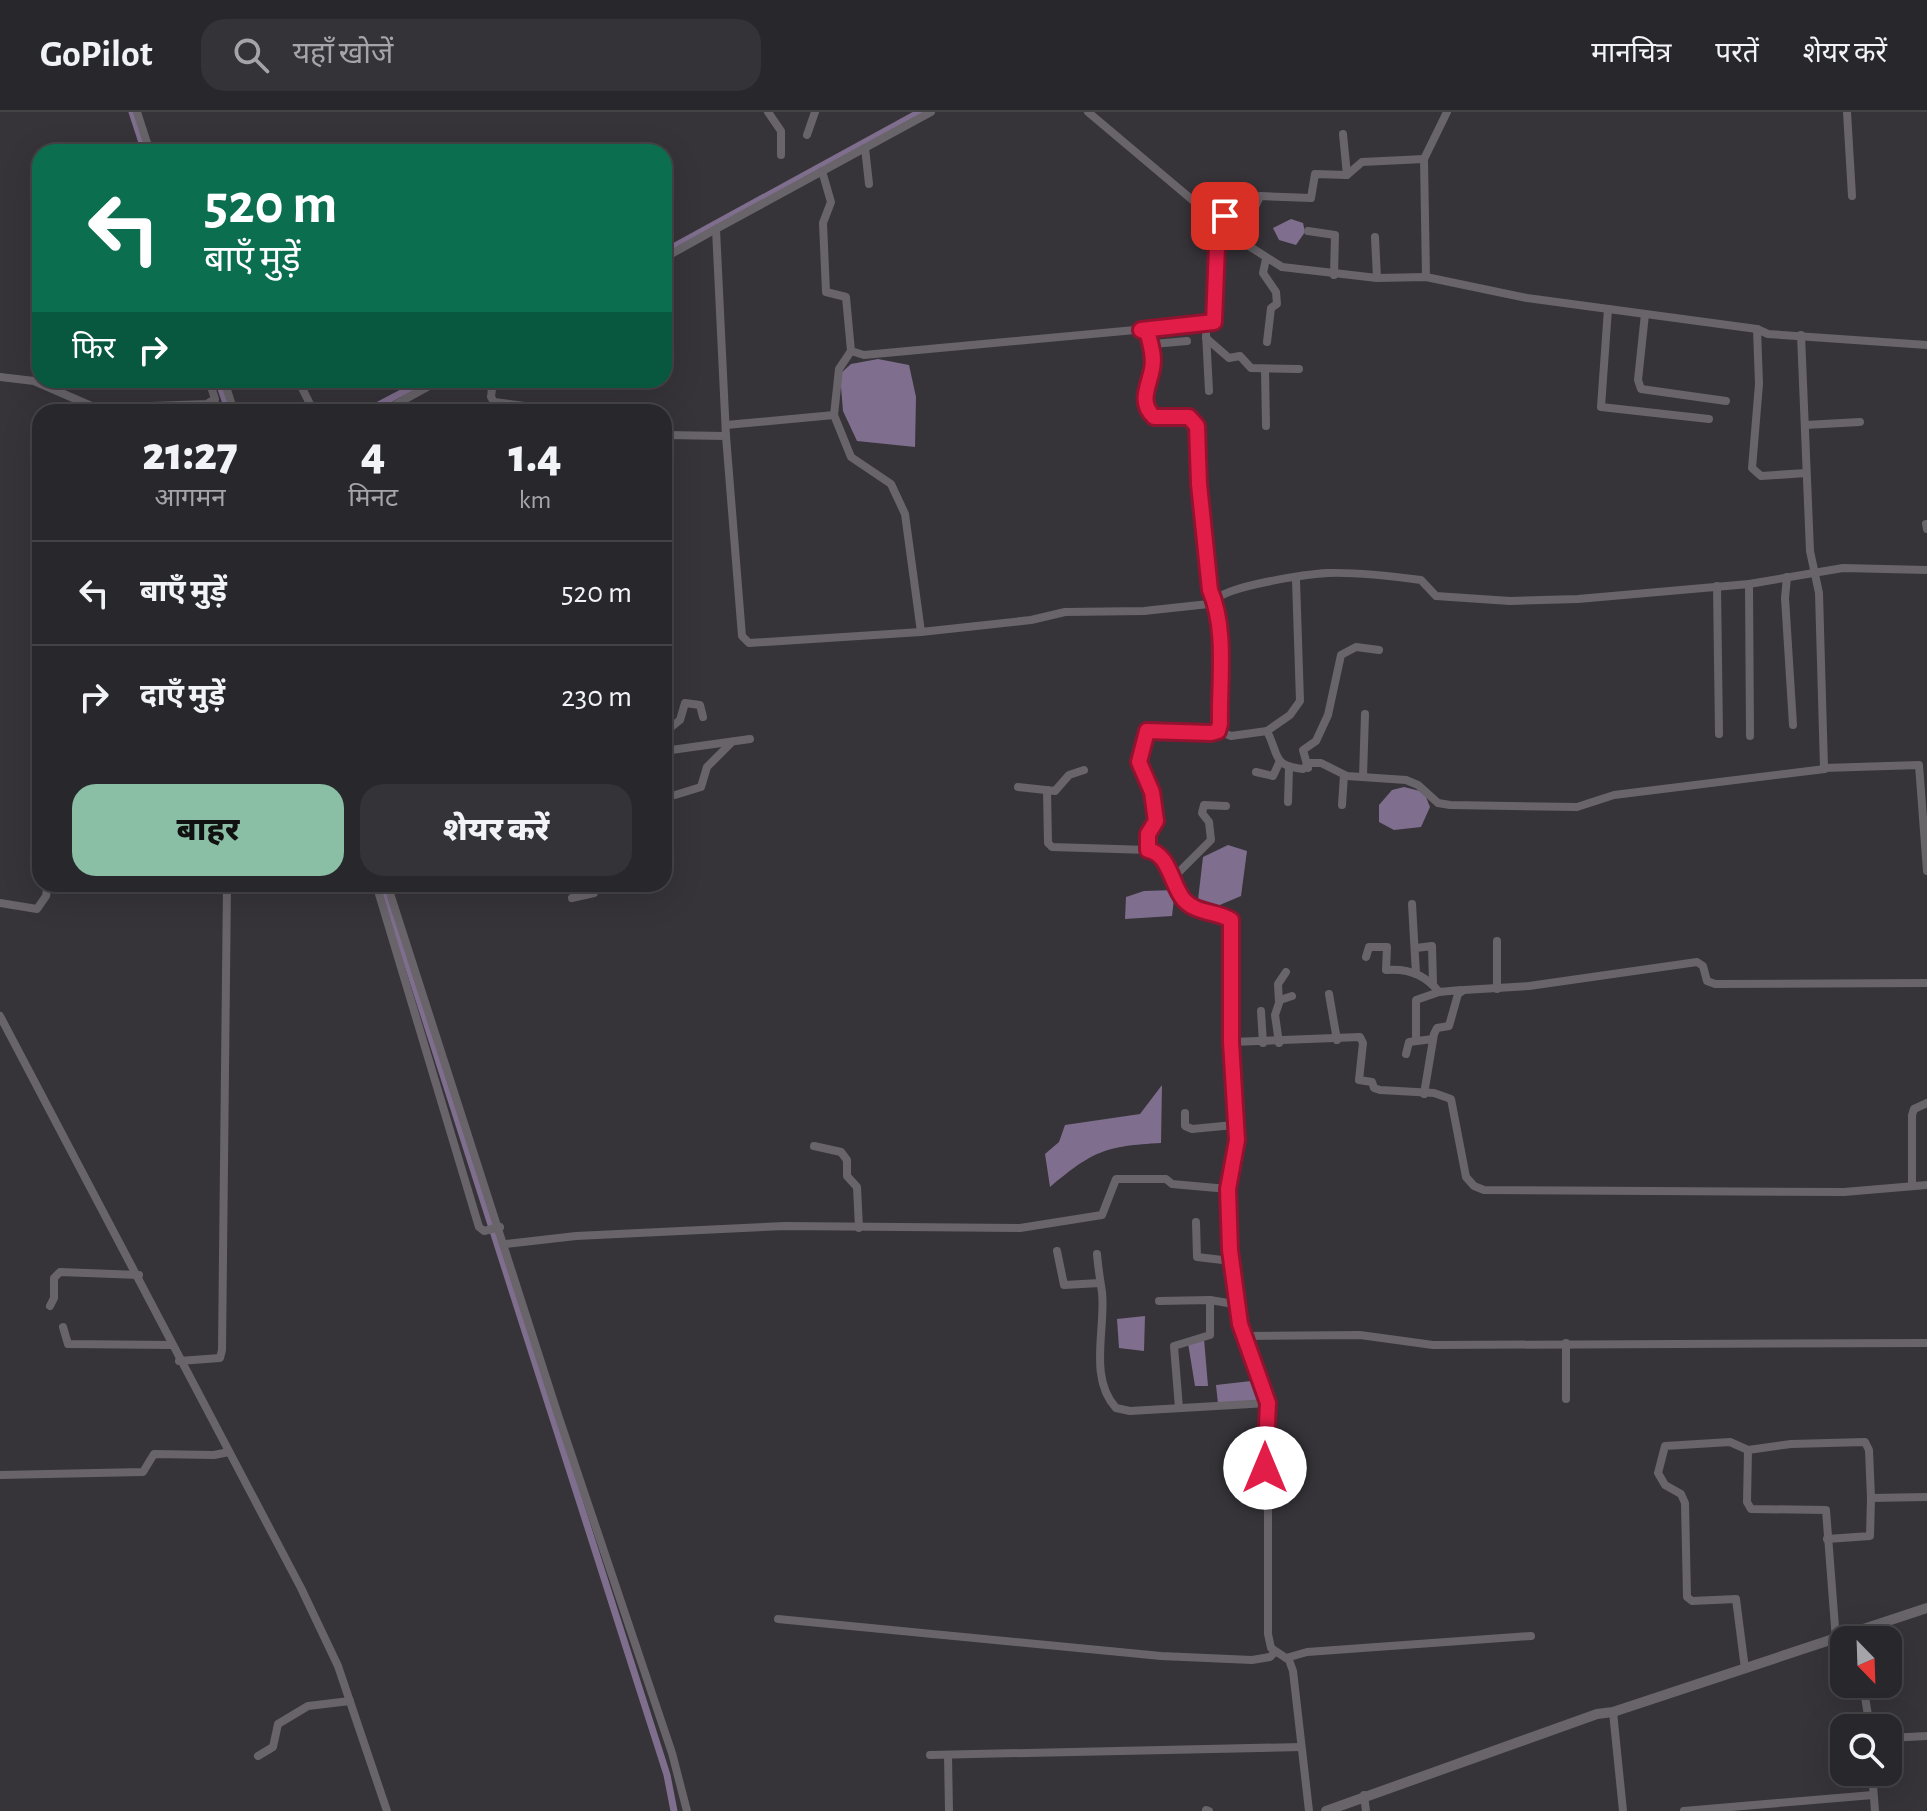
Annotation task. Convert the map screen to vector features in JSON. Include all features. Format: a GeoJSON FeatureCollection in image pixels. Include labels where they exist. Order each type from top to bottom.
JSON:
{"type":"FeatureCollection","features":[{"type":"Feature","properties":{"kind":"street"},"geometry":{"type":"LineString","coordinates":[[137,112],[147,144]]}},
{"type":"Feature","properties":{"kind":"street"},"geometry":{"type":"LineString","coordinates":[[768,112],[781,131],[781,155]]}},
{"type":"Feature","properties":{"kind":"street"},"geometry":{"type":"LineString","coordinates":[[807,135],[815,112]]}},
{"type":"Feature","properties":{"kind":"street"},"geometry":{"type":"LineString","coordinates":[[672,254],[931,112]]}},
{"type":"Feature","properties":{"kind":"street"},"geometry":{"type":"LineString","coordinates":[[1426,277],[1424,159],[1447,112]]}},
{"type":"Feature","properties":{"kind":"street"},"geometry":{"type":"LineString","coordinates":[[1847,112],[1852,196]]}},
{"type":"Feature","properties":{"kind":"street"},"geometry":{"type":"LineString","coordinates":[[1092,113],[1218,221],[1266,259],[1282,267],[1377,278],[1426,277],[1527,298],[1757,329],[1768,334],[1927,345]]}},
{"type":"Feature","properties":{"kind":"street"},"geometry":{"type":"LineString","coordinates":[[1343,134],[1347,175]]}},
{"type":"Feature","properties":{"kind":"street"},"geometry":{"type":"LineString","coordinates":[[865,148],[869,184]]}},
{"type":"Feature","properties":{"kind":"street"},"geometry":{"type":"LineString","coordinates":[[1218,221],[1255,207],[1260,196],[1311,198],[1315,174],[1347,175],[1362,162],[1424,159]]}},
{"type":"Feature","properties":{"kind":"street"},"geometry":{"type":"LineString","coordinates":[[822,171],[831,202],[823,223],[826,292],[846,297],[851,351],[839,369],[834,415],[851,457],[891,484],[905,514],[921,632]]}},
{"type":"Feature","properties":{"kind":"street"},"geometry":{"type":"LineString","coordinates":[[851,351],[864,355],[1214,322],[1217,313],[1218,221]]}},
{"type":"Feature","properties":{"kind":"street"},"geometry":{"type":"LineString","coordinates":[[716,229],[726,436],[744,639],[749,643],[921,632],[1031,620],[1065,612],[1192,608],[1215,601],[1221,594],[1242,587],[1330,573],[1417,579],[1424,581],[1430,593],[1436,596],[1510,601],[1749,584],[1855,567],[1927,570]]}},
{"type":"Feature","properties":{"kind":"street"},"geometry":{"type":"LineString","coordinates":[[1308,231],[1335,235],[1334,275]]}},
{"type":"Feature","properties":{"kind":"street"},"geometry":{"type":"LineString","coordinates":[[1375,237],[1377,278]]}},
{"type":"Feature","properties":{"kind":"street"},"geometry":{"type":"LineString","coordinates":[[1266,259],[1263,273],[1276,292],[1277,304],[1271,308],[1267,342]]}},
{"type":"Feature","properties":{"kind":"street"},"geometry":{"type":"LineString","coordinates":[[1608,309],[1601,407],[1709,419]]}},
{"type":"Feature","properties":{"kind":"street"},"geometry":{"type":"LineString","coordinates":[[1645,314],[1638,380],[1641,389],[1726,401]]}},
{"type":"Feature","properties":{"kind":"street"},"geometry":{"type":"LineString","coordinates":[[1205,325],[1209,391]]}},
{"type":"Feature","properties":{"kind":"street"},"geometry":{"type":"LineString","coordinates":[[1757,329],[1759,384],[1752,468],[1761,476],[1806,473]]}},
{"type":"Feature","properties":{"kind":"street"},"geometry":{"type":"LineString","coordinates":[[1141,330],[1148,333],[1153,344],[1152,369],[1144,391],[1148,411],[1154,417],[1189,417],[1197,426],[1199,484],[1210,590],[1215,601],[1221,638],[1218,731]]}},
{"type":"Feature","properties":{"kind":"street"},"geometry":{"type":"LineString","coordinates":[[1801,335],[1810,551],[1817,571],[1825,769]]}},
{"type":"Feature","properties":{"kind":"street"},"geometry":{"type":"LineString","coordinates":[[1206,338],[1229,358],[1240,356],[1244,364],[1265,369],[1299,369]]}},
{"type":"Feature","properties":{"kind":"street"},"geometry":{"type":"LineString","coordinates":[[1153,344],[1187,341]]}},
{"type":"Feature","properties":{"kind":"street"},"geometry":{"type":"LineString","coordinates":[[1265,369],[1266,426]]}},
{"type":"Feature","properties":{"kind":"street"},"geometry":{"type":"LineString","coordinates":[[0,377],[32,381]]}},
{"type":"Feature","properties":{"kind":"street"},"geometry":{"type":"LineString","coordinates":[[52,388],[92,404]]}},
{"type":"Feature","properties":{"kind":"street"},"geometry":{"type":"LineString","coordinates":[[211,388],[216,404]]}},
{"type":"Feature","properties":{"kind":"street"},"geometry":{"type":"LineString","coordinates":[[396,404],[426,388]]}},
{"type":"Feature","properties":{"kind":"street"},"geometry":{"type":"LineString","coordinates":[[492,388],[494,402],[509,404]]}},
{"type":"Feature","properties":{"kind":"street"},"geometry":{"type":"LineString","coordinates":[[201,404],[214,401]]}},
{"type":"Feature","properties":{"kind":"street"},"geometry":{"type":"LineString","coordinates":[[726,425],[834,415]]}},
{"type":"Feature","properties":{"kind":"street"},"geometry":{"type":"LineString","coordinates":[[1805,425],[1860,422]]}},
{"type":"Feature","properties":{"kind":"street"},"geometry":{"type":"LineString","coordinates":[[672,435],[726,436]]}},
{"type":"Feature","properties":{"kind":"street"},"geometry":{"type":"LineString","coordinates":[[1787,577],[1785,598],[1793,725]]}},
{"type":"Feature","properties":{"kind":"street"},"geometry":{"type":"LineString","coordinates":[[1148,850],[1148,834],[1156,821],[1152,792],[1139,762],[1147,731],[1218,731],[1231,736],[1267,731],[1290,715],[1300,701],[1296,580]]}},
{"type":"Feature","properties":{"kind":"street"},"geometry":{"type":"LineString","coordinates":[[1749,584],[1750,736]]}},
{"type":"Feature","properties":{"kind":"street"},"geometry":{"type":"LineString","coordinates":[[1717,586],[1719,734]]}},
{"type":"Feature","properties":{"kind":"street"},"geometry":{"type":"LineString","coordinates":[[1308,768],[1303,750],[1316,741],[1328,715],[1341,655],[1356,647],[1379,650]]}},
{"type":"Feature","properties":{"kind":"street"},"geometry":{"type":"LineString","coordinates":[[672,726],[680,720],[685,703],[700,705],[703,717]]}},
{"type":"Feature","properties":{"kind":"street"},"geometry":{"type":"LineString","coordinates":[[1363,777],[1365,714]]}},
{"type":"Feature","properties":{"kind":"street"},"geometry":{"type":"LineString","coordinates":[[1267,731],[1279,763],[1289,768],[1308,768]]}},
{"type":"Feature","properties":{"kind":"street"},"geometry":{"type":"LineString","coordinates":[[672,750],[750,739]]}},
{"type":"Feature","properties":{"kind":"street"},"geometry":{"type":"LineString","coordinates":[[675,795],[701,787],[707,767],[732,742]]}},
{"type":"Feature","properties":{"kind":"street"},"geometry":{"type":"LineString","coordinates":[[1256,772],[1273,776],[1279,763]]}},
{"type":"Feature","properties":{"kind":"street"},"geometry":{"type":"LineString","coordinates":[[1308,768],[1310,763],[1326,764],[1344,775],[1414,783],[1443,805],[1570,807],[1614,795],[1825,769],[1923,765],[1927,871]]}},
{"type":"Feature","properties":{"kind":"street"},"geometry":{"type":"LineString","coordinates":[[1288,802],[1289,768]]}},
{"type":"Feature","properties":{"kind":"street"},"geometry":{"type":"LineString","coordinates":[[1018,787],[1059,789],[1069,775],[1084,770]]}},
{"type":"Feature","properties":{"kind":"street"},"geometry":{"type":"LineString","coordinates":[[1342,805],[1344,775]]}},
{"type":"Feature","properties":{"kind":"street"},"geometry":{"type":"LineString","coordinates":[[1047,790],[1048,843],[1052,847],[1148,850],[1159,854],[1189,905],[1231,920],[1231,1042],[1237,1140],[1228,1189],[1231,1261],[1244,1336],[1268,1403],[1268,1634],[1275,1652],[1286,1658],[1293,1671],[1309,1811]]}},
{"type":"Feature","properties":{"kind":"street"},"geometry":{"type":"LineString","coordinates":[[1172,879],[1211,840],[1209,822],[1202,813],[1204,805],[1226,806]]}},
{"type":"Feature","properties":{"kind":"street"},"geometry":{"type":"LineString","coordinates":[[0,903],[37,909],[47,892]]}},
{"type":"Feature","properties":{"kind":"street"},"geometry":{"type":"LineString","coordinates":[[179,1361],[213,1361],[220,1358],[222,1350],[227,892]]}},
{"type":"Feature","properties":{"kind":"street"},"geometry":{"type":"LineString","coordinates":[[378,892],[464,1183],[479,1227],[492,1229]]}},
{"type":"Feature","properties":{"kind":"street"},"geometry":{"type":"LineString","coordinates":[[389,892],[492,1229],[505,1244],[558,1415],[672,1753],[687,1811]]}},
{"type":"Feature","properties":{"kind":"street"},"geometry":{"type":"LineString","coordinates":[[572,898],[594,892]]}},
{"type":"Feature","properties":{"kind":"street"},"geometry":{"type":"LineString","coordinates":[[1412,904],[1416,974]]}},
{"type":"Feature","properties":{"kind":"street"},"geometry":{"type":"LineString","coordinates":[[1497,941],[1497,989]]}},
{"type":"Feature","properties":{"kind":"street"},"geometry":{"type":"LineString","coordinates":[[1416,948],[1432,946],[1436,988]]}},
{"type":"Feature","properties":{"kind":"street"},"geometry":{"type":"LineString","coordinates":[[1366,957],[1369,947],[1387,947],[1386,970],[1405,968],[1436,988],[1462,990],[1497,989],[1697,962],[1703,966],[1707,981],[1715,984],[1927,983]]}},
{"type":"Feature","properties":{"kind":"street"},"geometry":{"type":"LineString","coordinates":[[1279,1043],[1275,1015],[1279,1002],[1278,984],[1286,972]]}},
{"type":"Feature","properties":{"kind":"street"},"geometry":{"type":"LineString","coordinates":[[1416,1040],[1416,1000],[1436,988]]}},
{"type":"Feature","properties":{"kind":"street"},"geometry":{"type":"LineString","coordinates":[[1424,1094],[1437,1028],[1449,1026],[1462,990]]}},
{"type":"Feature","properties":{"kind":"street"},"geometry":{"type":"LineString","coordinates":[[1329,994],[1337,1040]]}},
{"type":"Feature","properties":{"kind":"street"},"geometry":{"type":"LineString","coordinates":[[1279,1002],[1292,996]]}},
{"type":"Feature","properties":{"kind":"street"},"geometry":{"type":"LineString","coordinates":[[1261,1011],[1263,1043]]}},
{"type":"Feature","properties":{"kind":"street"},"geometry":{"type":"LineString","coordinates":[[0,1016],[301,1588],[338,1666],[387,1811]]}},
{"type":"Feature","properties":{"kind":"street"},"geometry":{"type":"LineString","coordinates":[[0,1038],[10,1036]]}},
{"type":"Feature","properties":{"kind":"street"},"geometry":{"type":"LineString","coordinates":[[1231,1042],[1279,1043],[1356,1036],[1363,1039],[1359,1080],[1372,1082],[1374,1088],[1380,1090],[1434,1093],[1451,1099],[1466,1177],[1474,1186],[1484,1190],[1844,1192],[1927,1185]]}},
{"type":"Feature","properties":{"kind":"street"},"geometry":{"type":"LineString","coordinates":[[1406,1054],[1409,1042],[1433,1039]]}},
{"type":"Feature","properties":{"kind":"street"},"geometry":{"type":"LineString","coordinates":[[1912,1185],[1912,1115],[1914,1109],[1927,1103]]}},
{"type":"Feature","properties":{"kind":"street"},"geometry":{"type":"LineString","coordinates":[[1185,1113],[1185,1126],[1192,1129],[1234,1125]]}},
{"type":"Feature","properties":{"kind":"street"},"geometry":{"type":"LineString","coordinates":[[814,1146],[841,1152],[847,1160],[847,1176],[857,1187],[859,1228]]}},
{"type":"Feature","properties":{"kind":"street"},"geometry":{"type":"LineString","coordinates":[[505,1244],[529,1239],[785,1226],[1020,1228],[1102,1215],[1116,1179],[1166,1179],[1172,1184],[1228,1189]]}},
{"type":"Feature","properties":{"kind":"street"},"geometry":{"type":"LineString","coordinates":[[1196,1222],[1197,1257],[1231,1261]]}},
{"type":"Feature","properties":{"kind":"street"},"geometry":{"type":"LineString","coordinates":[[1057,1251],[1064,1285],[1100,1283]]}},
{"type":"Feature","properties":{"kind":"street"},"geometry":{"type":"LineString","coordinates":[[1097,1254],[1100,1369],[1112,1405],[1130,1411],[1268,1403]]}},
{"type":"Feature","properties":{"kind":"street"},"geometry":{"type":"LineString","coordinates":[[50,1306],[54,1298],[54,1278],[60,1272],[139,1275]]}},
{"type":"Feature","properties":{"kind":"street"},"geometry":{"type":"LineString","coordinates":[[1159,1301],[1210,1300],[1240,1305]]}},
{"type":"Feature","properties":{"kind":"street"},"geometry":{"type":"LineString","coordinates":[[1179,1408],[1174,1346],[1210,1335],[1210,1300]]}},
{"type":"Feature","properties":{"kind":"street"},"geometry":{"type":"LineString","coordinates":[[63,1327],[68,1344],[172,1345]]}},
{"type":"Feature","properties":{"kind":"street"},"geometry":{"type":"LineString","coordinates":[[1244,1336],[1360,1335],[1433,1345],[1927,1343]]}},
{"type":"Feature","properties":{"kind":"street"},"geometry":{"type":"LineString","coordinates":[[1566,1343],[1566,1399]]}},
{"type":"Feature","properties":{"kind":"street"},"geometry":{"type":"LineString","coordinates":[[1745,1669],[1736,1599],[1692,1601],[1687,1597],[1684,1497],[1665,1485],[1658,1473],[1665,1446],[1730,1442],[1748,1450],[1791,1444],[1865,1442],[1871,1498],[1870,1536],[1827,1539]]}},
{"type":"Feature","properties":{"kind":"street"},"geometry":{"type":"LineString","coordinates":[[1748,1450],[1748,1506],[1756,1510],[1826,1510],[1835,1626]]}},
{"type":"Feature","properties":{"kind":"street"},"geometry":{"type":"LineString","coordinates":[[0,1475],[143,1472],[154,1454],[214,1455],[229,1452]]}},
{"type":"Feature","properties":{"kind":"street"},"geometry":{"type":"LineString","coordinates":[[1871,1498],[1927,1497]]}},
{"type":"Feature","properties":{"kind":"street"},"geometry":{"type":"LineString","coordinates":[[1880,1626],[1927,1608]]}},
{"type":"Feature","properties":{"kind":"street"},"geometry":{"type":"LineString","coordinates":[[778,1619],[1161,1656],[1252,1660],[1270,1657],[1275,1652]]}},
{"type":"Feature","properties":{"kind":"street"},"geometry":{"type":"LineString","coordinates":[[1286,1658],[1307,1652],[1531,1636]]}},
{"type":"Feature","properties":{"kind":"street"},"geometry":{"type":"LineString","coordinates":[[1326,1811],[1364,1794],[1597,1714],[1613,1712],[1745,1669],[1780,1654],[1830,1642]]}},
{"type":"Feature","properties":{"kind":"street"},"geometry":{"type":"LineString","coordinates":[[258,1756],[273,1747],[278,1724],[308,1706],[350,1701]]}},
{"type":"Feature","properties":{"kind":"street"},"geometry":{"type":"LineString","coordinates":[[1613,1712],[1623,1811]]}},
{"type":"Feature","properties":{"kind":"street"},"geometry":{"type":"LineString","coordinates":[[1902,1737],[1927,1736]]}},
{"type":"Feature","properties":{"kind":"street"},"geometry":{"type":"LineString","coordinates":[[930,1755],[1301,1747]]}},
{"type":"Feature","properties":{"kind":"street"},"geometry":{"type":"LineString","coordinates":[[948,1755],[949,1811]]}},
{"type":"Feature","properties":{"kind":"street"},"geometry":{"type":"LineString","coordinates":[[1873,1786],[1875,1811]]}},
{"type":"Feature","properties":{"kind":"street"},"geometry":{"type":"LineString","coordinates":[[1364,1794],[1366,1811]]}},
{"type":"Feature","properties":{"kind":"street"},"geometry":{"type":"LineString","coordinates":[[1684,1811],[1778,1807],[1873,1795]]}},
{"type":"Feature","properties":{"kind":"shaded area"},"geometry":{"type":"Polygon","coordinates":[[[1291,219],[1303,223],[1305,232],[1296,245],[1279,240],[1273,228],[1291,219]]]}},
{"type":"Feature","properties":{"kind":"shaded area"},"geometry":{"type":"Polygon","coordinates":[[[878,359],[909,365],[916,397],[915,447],[857,441],[843,411],[840,374],[851,364],[878,359]]]}},
{"type":"Feature","properties":{"kind":"shaded area"},"geometry":{"type":"Polygon","coordinates":[[[1404,787],[1424,792],[1430,807],[1421,827],[1394,830],[1379,822],[1379,805],[1392,790],[1404,787]]]}},
{"type":"Feature","properties":{"kind":"shaded area"},"geometry":{"type":"Polygon","coordinates":[[[1228,845],[1247,851],[1241,896],[1215,907],[1198,900],[1203,857],[1228,845]]]}},
{"type":"Feature","properties":{"kind":"shaded area"},"geometry":{"type":"Polygon","coordinates":[[[1175,890],[1172,916],[1125,919],[1126,897],[1144,891],[1175,890]]]}},
{"type":"Feature","properties":{"kind":"shaded area"},"geometry":{"type":"Polygon","coordinates":[[[1162,1085],[1161,1143],[1126,1146],[1101,1153],[1078,1165],[1050,1187],[1045,1154],[1059,1142],[1065,1125],[1140,1114],[1162,1085]]]}},
{"type":"Feature","properties":{"kind":"shaded area"},"geometry":{"type":"Polygon","coordinates":[[[1145,1316],[1144,1351],[1119,1348],[1117,1319],[1145,1316]]]}},
{"type":"Feature","properties":{"kind":"shaded area"},"geometry":{"type":"Polygon","coordinates":[[[1204,1339],[1208,1386],[1195,1386],[1188,1343],[1204,1339]]]}},
{"type":"Feature","properties":{"kind":"shaded area"},"geometry":{"type":"Polygon","coordinates":[[[1260,1380],[1265,1401],[1218,1404],[1216,1385],[1260,1380]]]}},
{"type":"Feature","properties":{"kind":"waterway"},"geometry":{"type":"LineString","coordinates":[[132,112],[142,144]]}},
{"type":"Feature","properties":{"kind":"waterway"},"geometry":{"type":"LineString","coordinates":[[672,248],[920,112]]}},
{"type":"Feature","properties":{"kind":"waterway"},"geometry":{"type":"LineString","coordinates":[[221,388],[226,404]]}},
{"type":"Feature","properties":{"kind":"waterway"},"geometry":{"type":"LineString","coordinates":[[380,404],[411,388]]}},
{"type":"Feature","properties":{"kind":"waterway"},"geometry":{"type":"LineString","coordinates":[[385,892],[667,1775],[674,1811]]}},
{"type":"Feature","properties":{"kind":"route"},"geometry":{"type":"LineString","coordinates":[[1225,216],[1218,221],[1217,313],[1214,322],[1141,330],[1148,333],[1153,344],[1152,369],[1144,391],[1148,411],[1154,417],[1189,417],[1197,426],[1199,484],[1210,590],[1218,603],[1221,638],[1218,672],[1220,724],[1218,731],[1211,733],[1147,731],[1139,762],[1152,792],[1156,821],[1148,834],[1148,850],[1159,854],[1164,860],[1176,888],[1189,905],[1231,920],[1233,1119],[1237,1140],[1228,1189],[1230,1250],[1240,1305],[1240,1324],[1268,1403],[1265,1409],[1265,1468]]}}]}
